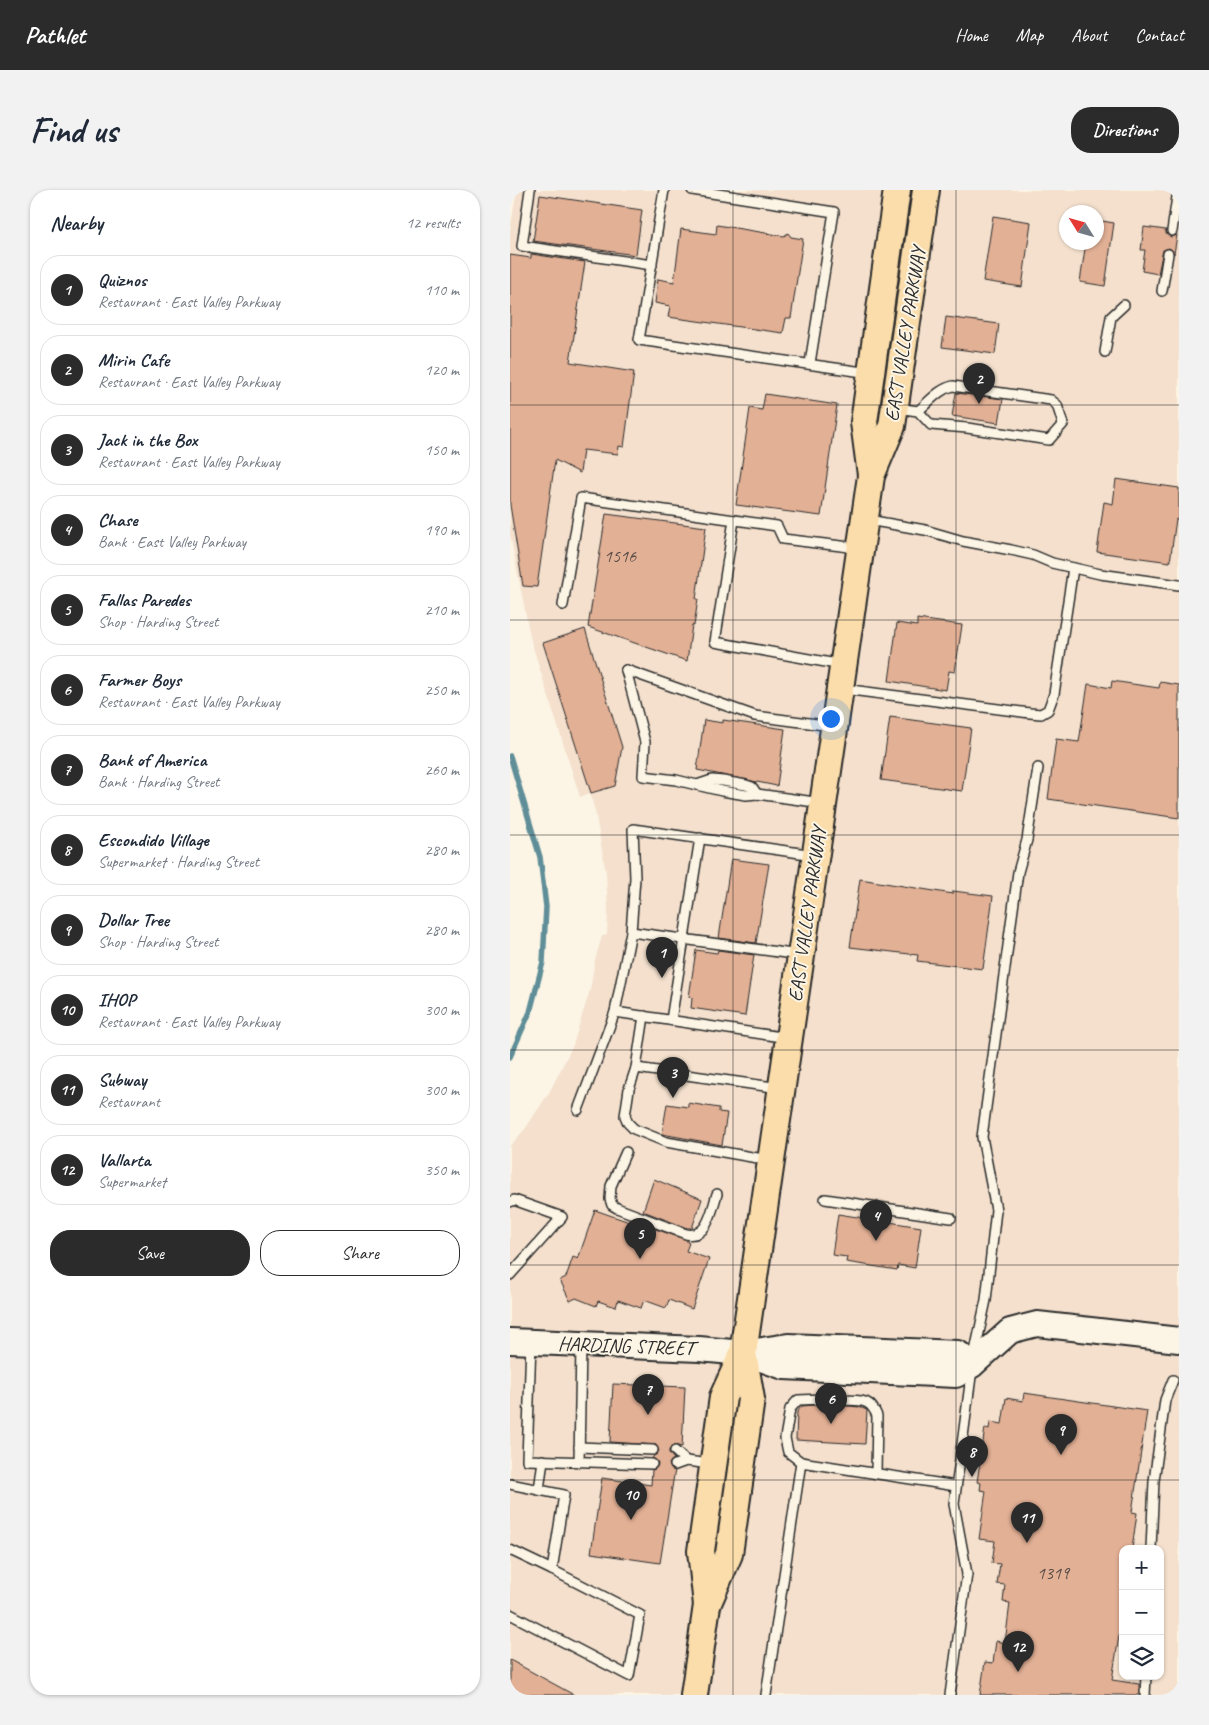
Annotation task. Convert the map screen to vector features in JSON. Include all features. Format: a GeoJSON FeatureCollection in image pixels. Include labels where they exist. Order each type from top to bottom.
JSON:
{"type":"FeatureCollection","features":[{"type":"Feature","properties":{"kind":"main road","name":"EAST VALLEY PARKWAY"},"geometry":{"type":"LineString","coordinates":[[871,476],[864,422],[897,190]]}},
{"type":"Feature","properties":{"kind":"main road","name":"EAST VALLEY PARKWAY"},"geometry":{"type":"LineString","coordinates":[[694,1695],[707,1605],[701,1551],[723,1397],[743,1352],[871,476],[892,426],[906,409],[926,190]]}},
{"type":"Feature","properties":{"kind":"main road","name":"EAST VALLEY PARKWAY"},"geometry":{"type":"LineString","coordinates":[[707,1605],[729,1554],[751,1399],[743,1352]]}},
{"type":"Feature","properties":{"kind":"street"},"geometry":{"type":"LineString","coordinates":[[972,1365],[1010,1331],[1037,1324],[1179,1340]]}},
{"type":"Feature","properties":{"kind":"street","name":"HARDING STREET"},"geometry":{"type":"LineString","coordinates":[[520,1342],[743,1352],[784,1367],[956,1375],[972,1365]]}},
{"type":"Feature","properties":{"kind":"lane"},"geometry":{"type":"LineString","coordinates":[[530,190],[522,246],[652,265]]}},
{"type":"Feature","properties":{"kind":"lane"},"geometry":{"type":"LineString","coordinates":[[664,190],[639,340],[871,373]]}},
{"type":"Feature","properties":{"kind":"lane"},"geometry":{"type":"LineString","coordinates":[[692,190],[834,212],[810,364]]}},
{"type":"Feature","properties":{"kind":"lane"},"geometry":{"type":"LineString","coordinates":[[1172,231],[1178,190]]}},
{"type":"Feature","properties":{"kind":"lane"},"geometry":{"type":"LineString","coordinates":[[1162,292],[1168,254]]}},
{"type":"Feature","properties":{"kind":"lane"},"geometry":{"type":"LineString","coordinates":[[1105,352],[1111,317],[1124,305]]}},
{"type":"Feature","properties":{"kind":"lane"},"geometry":{"type":"LineString","coordinates":[[953,386],[1051,400],[1057,405],[1063,424],[1049,440],[967,428],[931,425],[906,409],[953,386]]}},
{"type":"Feature","properties":{"kind":"lane"},"geometry":{"type":"LineString","coordinates":[[563,605],[581,498],[777,526],[783,539],[860,549]]}},
{"type":"Feature","properties":{"kind":"lane"},"geometry":{"type":"LineString","coordinates":[[734,520],[716,642],[842,677],[1030,713],[1041,714],[1048,710],[1054,694],[1073,568]]}},
{"type":"Feature","properties":{"kind":"lane"},"geometry":{"type":"LineString","coordinates":[[865,520],[925,530],[963,541],[1011,550],[1052,563],[1100,574],[1179,585]]}},
{"type":"Feature","properties":{"kind":"lane"},"geometry":{"type":"LineString","coordinates":[[823,804],[757,794],[746,795],[694,786],[676,780],[643,776],[645,742],[626,670],[755,716],[834,726]]}},
{"type":"Feature","properties":{"kind":"lane"},"geometry":{"type":"LineString","coordinates":[[950,1695],[967,1574],[954,1504],[972,1365],[986,1300],[996,1210],[982,1137],[1018,872],[1027,840],[1038,768]]}},
{"type":"Feature","properties":{"kind":"lane"},"geometry":{"type":"LineString","coordinates":[[578,1110],[615,1012],[632,932],[635,878],[633,829],[816,856]]}},
{"type":"Feature","properties":{"kind":"lane"},"geometry":{"type":"LineString","coordinates":[[671,1020],[700,838]]}},
{"type":"Feature","properties":{"kind":"lane"},"geometry":{"type":"LineString","coordinates":[[632,932],[801,956]]}},
{"type":"Feature","properties":{"kind":"lane"},"geometry":{"type":"LineString","coordinates":[[615,1012],[789,1038]]}},
{"type":"Feature","properties":{"kind":"lane"},"geometry":{"type":"LineString","coordinates":[[644,1016],[636,1068],[629,1089],[626,1116],[628,1123],[634,1129],[666,1142],[771,1160]]}},
{"type":"Feature","properties":{"kind":"lane"},"geometry":{"type":"LineString","coordinates":[[636,1068],[781,1088]]}},
{"type":"Feature","properties":{"kind":"lane"},"geometry":{"type":"LineString","coordinates":[[626,1152],[610,1192],[612,1205],[616,1208],[686,1234],[696,1234],[705,1228],[717,1194]]}},
{"type":"Feature","properties":{"kind":"lane"},"geometry":{"type":"LineString","coordinates":[[825,1199],[950,1218]]}},
{"type":"Feature","properties":{"kind":"lane"},"geometry":{"type":"LineString","coordinates":[[510,1202],[514,1200],[562,1217],[510,1275]]}},
{"type":"Feature","properties":{"kind":"lane"},"geometry":{"type":"LineString","coordinates":[[520,1342],[527,1460],[652,1464]]}},
{"type":"Feature","properties":{"kind":"lane"},"geometry":{"type":"LineString","coordinates":[[579,1462],[581,1344]]}},
{"type":"Feature","properties":{"kind":"lane"},"geometry":{"type":"LineString","coordinates":[[1151,1545],[1154,1481],[1165,1400],[1173,1380]]}},
{"type":"Feature","properties":{"kind":"lane"},"geometry":{"type":"LineString","coordinates":[[823,1399],[798,1400],[790,1409],[785,1445],[788,1452],[800,1462],[956,1486]]}},
{"type":"Feature","properties":{"kind":"lane"},"geometry":{"type":"LineString","coordinates":[[843,1400],[865,1401],[871,1404],[878,1416],[876,1473]]}},
{"type":"Feature","properties":{"kind":"lane"},"geometry":{"type":"LineString","coordinates":[[579,1447],[653,1450]]}},
{"type":"Feature","properties":{"kind":"lane"},"geometry":{"type":"LineString","coordinates":[[676,1451],[686,1461]]}},
{"type":"Feature","properties":{"kind":"lane"},"geometry":{"type":"LineString","coordinates":[[539,1490],[543,1460]]}},
{"type":"Feature","properties":{"kind":"lane"},"geometry":{"type":"LineString","coordinates":[[675,1466],[686,1461],[713,1464]]}},
{"type":"Feature","properties":{"kind":"lane"},"geometry":{"type":"LineString","coordinates":[[766,1695],[800,1462]]}},
{"type":"Feature","properties":{"kind":"lane"},"geometry":{"type":"LineString","coordinates":[[510,1484],[564,1495],[552,1570]]}},
{"type":"Feature","properties":{"kind":"lane"},"geometry":{"type":"LineString","coordinates":[[510,1550],[640,1615],[629,1676],[510,1614]]}},
{"type":"Feature","properties":{"kind":"lane"},"geometry":{"type":"LineString","coordinates":[[1145,1695],[1146,1680]]}},
{"type":"Feature","properties":{"kind":"shaded area"},"geometry":{"type":"Polygon","coordinates":[[[517,190],[1179,190],[1179,1695],[510,1695],[510,1146],[525,1129],[550,1091],[573,1045],[590,990],[595,960],[602,936],[607,935],[608,910],[606,873],[595,811],[590,793],[580,797],[531,641],[510,534],[510,230],[517,190]]]}},
{"type":"Feature","properties":{"kind":"building"},"geometry":{"type":"Polygon","coordinates":[[[540,195],[642,210],[636,255],[533,241],[540,195]]]}},
{"type":"Feature","properties":{"kind":"building"},"geometry":{"type":"Polygon","coordinates":[[[993,216],[1031,222],[1022,287],[983,281],[993,216]]]}},
{"type":"Feature","properties":{"kind":"building"},"geometry":{"type":"Polygon","coordinates":[[[1104,221],[1114,223],[1105,286],[1080,282],[1085,250],[1104,250],[1104,221]]]}},
{"type":"Feature","properties":{"kind":"building"},"geometry":{"type":"Polygon","coordinates":[[[717,225],[784,236],[788,233],[791,237],[803,239],[791,318],[786,318],[783,333],[668,317],[670,306],[655,303],[658,279],[674,282],[681,229],[716,234],[717,225]]]}},
{"type":"Feature","properties":{"kind":"building"},"geometry":{"type":"Polygon","coordinates":[[[1144,227],[1166,230],[1166,234],[1171,237],[1177,235],[1174,254],[1169,248],[1163,250],[1158,274],[1142,271],[1145,250],[1141,250],[1144,227]]]}},
{"type":"Feature","properties":{"kind":"building"},"geometry":{"type":"Polygon","coordinates":[[[531,254],[585,262],[570,362],[634,372],[624,447],[619,446],[618,454],[583,450],[580,473],[555,460],[537,587],[523,586],[510,505],[510,255],[531,258],[531,254]]]}},
{"type":"Feature","properties":{"kind":"building"},"geometry":{"type":"Polygon","coordinates":[[[946,317],[999,324],[995,354],[942,347],[946,317]]]}},
{"type":"Feature","properties":{"kind":"building"},"geometry":{"type":"Polygon","coordinates":[[[956,393],[1003,399],[999,423],[952,416],[956,393]]]}},
{"type":"Feature","properties":{"kind":"building"},"geometry":{"type":"Polygon","coordinates":[[[765,394],[837,405],[821,516],[736,505],[750,408],[762,410],[765,394]]]}},
{"type":"Feature","properties":{"kind":"building"},"geometry":{"type":"Polygon","coordinates":[[[1116,479],[1179,488],[1179,519],[1176,519],[1170,562],[1097,552],[1104,502],[1113,504],[1116,479]]]}},
{"type":"Feature","properties":{"kind":"building"},"geometry":{"type":"Polygon","coordinates":[[[606,514],[706,527],[696,599],[698,599],[687,661],[588,627],[606,514]]]}},
{"type":"Feature","properties":{"kind":"building"},"geometry":{"type":"Polygon","coordinates":[[[917,619],[962,625],[955,672],[949,671],[946,690],[889,681],[897,623],[917,626],[917,619]]]}},
{"type":"Feature","properties":{"kind":"building"},"geometry":{"type":"Polygon","coordinates":[[[585,629],[622,747],[615,786],[591,793],[543,643],[585,629]]]}},
{"type":"Feature","properties":{"kind":"building"},"geometry":{"type":"Polygon","coordinates":[[[1112,681],[1159,688],[1160,682],[1179,685],[1179,818],[1048,799],[1056,739],[1079,742],[1088,684],[1111,688],[1112,681]]]}},
{"type":"Feature","properties":{"kind":"building"},"geometry":{"type":"Polygon","coordinates":[[[890,717],[971,728],[962,791],[881,780],[890,717]]]}},
{"type":"Feature","properties":{"kind":"building"},"geometry":{"type":"Polygon","coordinates":[[[704,720],[723,723],[723,720],[785,729],[777,786],[697,770],[704,720]]]}},
{"type":"Feature","properties":{"kind":"building"},"geometry":{"type":"Polygon","coordinates":[[[731,859],[769,864],[756,943],[719,938],[731,859]]]}},
{"type":"Feature","properties":{"kind":"building"},"geometry":{"type":"Polygon","coordinates":[[[860,879],[953,894],[953,891],[993,896],[983,969],[917,961],[918,955],[850,947],[860,879]]]}},
{"type":"Feature","properties":{"kind":"building"},"geometry":{"type":"Polygon","coordinates":[[[696,950],[717,953],[718,950],[754,955],[745,1016],[691,1008],[692,998],[689,997],[696,950]]]}},
{"type":"Feature","properties":{"kind":"building"},"geometry":{"type":"Polygon","coordinates":[[[688,1103],[719,1108],[719,1112],[727,1113],[722,1145],[662,1134],[667,1104],[688,1107],[688,1103]]]}},
{"type":"Feature","properties":{"kind":"building"},"geometry":{"type":"Polygon","coordinates":[[[654,1179],[702,1199],[692,1228],[687,1228],[643,1211],[654,1179]]]}},
{"type":"Feature","properties":{"kind":"building"},"geometry":{"type":"Polygon","coordinates":[[[595,1210],[687,1240],[689,1243],[686,1251],[709,1259],[692,1309],[669,1300],[666,1308],[644,1300],[641,1308],[618,1300],[616,1307],[598,1301],[596,1306],[576,1298],[570,1301],[560,1280],[566,1277],[573,1257],[578,1259],[595,1210]]]}},
{"type":"Feature","properties":{"kind":"building"},"geometry":{"type":"Polygon","coordinates":[[[838,1214],[921,1227],[915,1268],[898,1265],[897,1270],[846,1262],[847,1257],[832,1255],[838,1214]]]}},
{"type":"Feature","properties":{"kind":"building"},"geometry":{"type":"Polygon","coordinates":[[[613,1384],[685,1387],[682,1447],[674,1445],[669,1450],[674,1459],[669,1464],[671,1469],[675,1471],[660,1563],[591,1553],[602,1478],[651,1485],[652,1470],[658,1465],[657,1461],[652,1458],[659,1451],[656,1445],[610,1442],[613,1384]]]}},
{"type":"Feature","properties":{"kind":"building"},"geometry":{"type":"Polygon","coordinates":[[[824,1388],[843,1388],[843,1394],[837,1399],[839,1405],[859,1407],[867,1410],[865,1444],[796,1440],[797,1412],[802,1406],[827,1404],[829,1398],[828,1395],[823,1393],[824,1388]]]}},
{"type":"Feature","properties":{"kind":"building"},"geometry":{"type":"Polygon","coordinates":[[[1024,1393],[1147,1411],[1132,1512],[1137,1513],[1133,1545],[1119,1545],[1119,1636],[1112,1680],[1139,1684],[1139,1695],[980,1695],[985,1662],[993,1663],[996,1641],[1005,1643],[1010,1603],[1003,1602],[1005,1585],[997,1584],[1000,1564],[992,1563],[995,1541],[979,1539],[986,1491],[980,1490],[981,1483],[977,1482],[985,1428],[989,1429],[990,1422],[1002,1424],[1006,1398],[1023,1401],[1024,1393]]]}},
{"type":"Feature","properties":{"kind":"building"},"geometry":{"type":"Polygon","coordinates":[[[510,1660],[574,1695],[510,1695],[510,1660]]]}},
{"type":"Feature","properties":{"kind":"waterway"},"geometry":{"type":"LineString","coordinates":[[510,756],[540,857],[546,907],[543,962],[530,1012],[510,1057]]}},
{"type":"Feature","properties":{"kind":"place","name":"Mirin Cafe"},"geometry":{"type":"Point","coordinates":[979,404]}},
{"type":"Feature","properties":{"kind":"place","name":"Quiznos"},"geometry":{"type":"Point","coordinates":[662,978]}},
{"type":"Feature","properties":{"kind":"place","name":"Jack in the Box"},"geometry":{"type":"Point","coordinates":[673,1098]}},
{"type":"Feature","properties":{"kind":"place","name":"Chase"},"geometry":{"type":"Point","coordinates":[876,1241]}},
{"type":"Feature","properties":{"kind":"place","name":"Fallas Paredes"},"geometry":{"type":"Point","coordinates":[640,1259]}},
{"type":"Feature","properties":{"kind":"place","name":"Bank of America"},"geometry":{"type":"Point","coordinates":[648,1415]}},
{"type":"Feature","properties":{"kind":"place","name":"Farmer Boys"},"geometry":{"type":"Point","coordinates":[831,1424]}},
{"type":"Feature","properties":{"kind":"place","name":"Dollar Tree"},"geometry":{"type":"Point","coordinates":[1061,1455]}},
{"type":"Feature","properties":{"kind":"place","name":"Escondido Village"},"geometry":{"type":"Point","coordinates":[972,1477]}},
{"type":"Feature","properties":{"kind":"place","name":"IHOP"},"geometry":{"type":"Point","coordinates":[631,1520]}},
{"type":"Feature","properties":{"kind":"place","name":"Subway"},"geometry":{"type":"Point","coordinates":[1027,1543]}},
{"type":"Feature","properties":{"kind":"place","name":"Vallarta"},"geometry":{"type":"Point","coordinates":[1018,1672]}}]}
